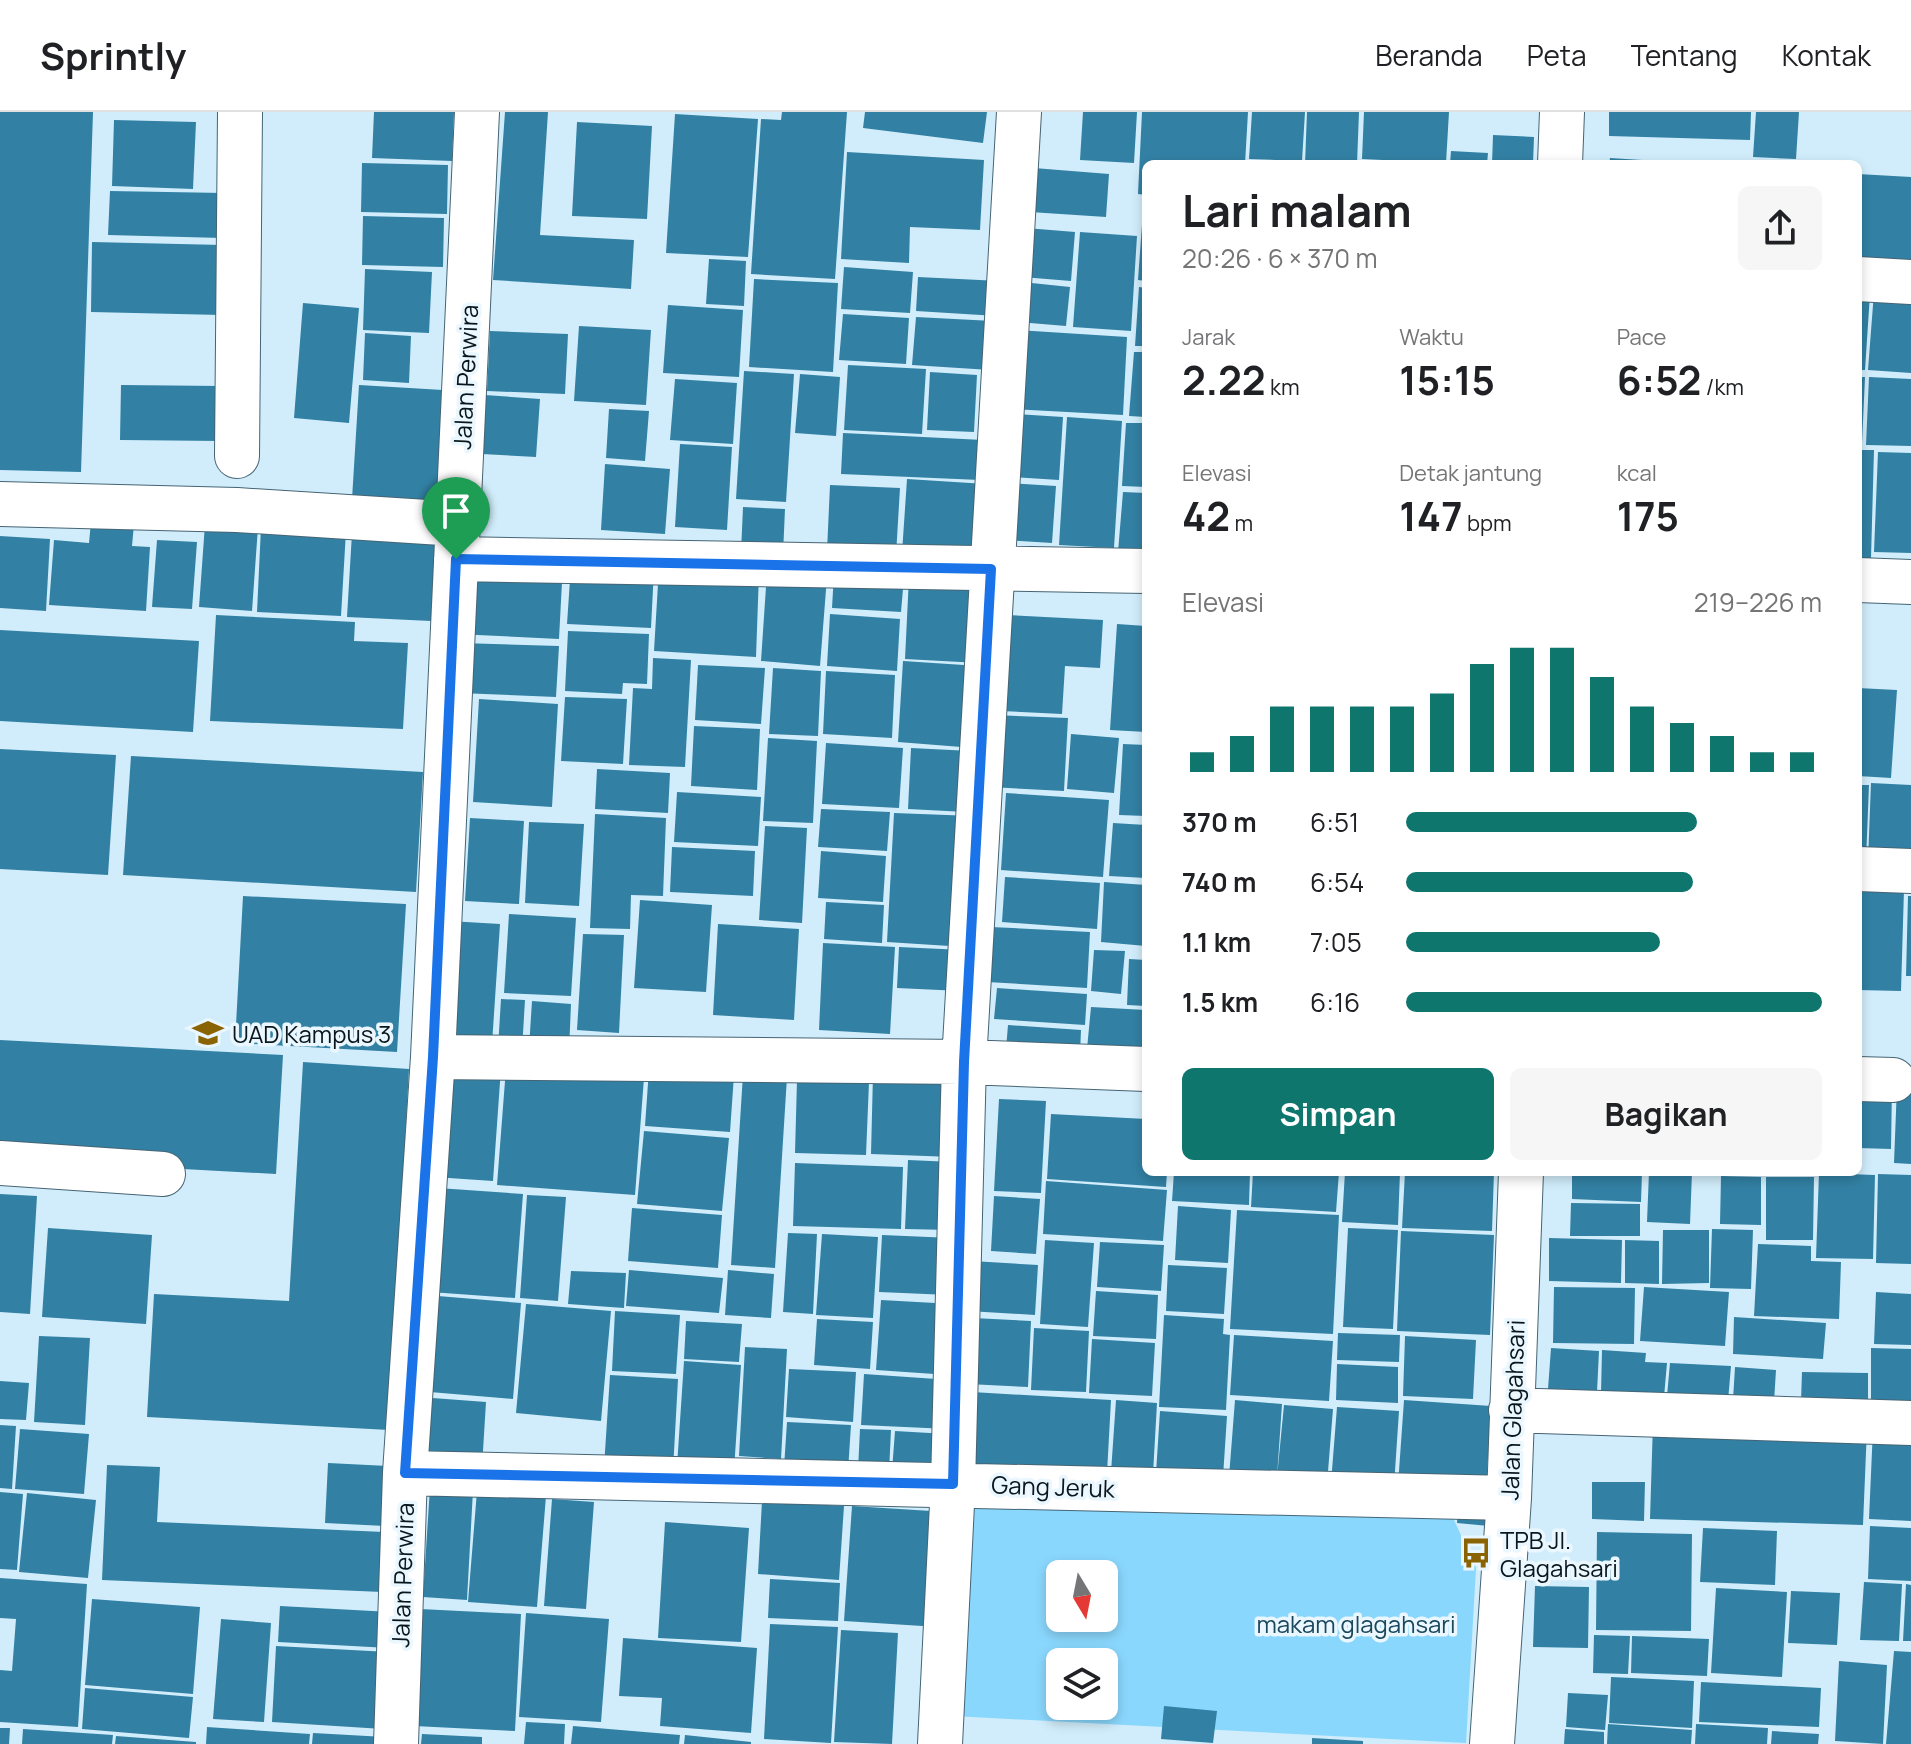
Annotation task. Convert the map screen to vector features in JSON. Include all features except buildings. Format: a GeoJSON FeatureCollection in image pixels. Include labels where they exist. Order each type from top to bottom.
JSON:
{"type":"FeatureCollection","features":[{"type":"Feature","properties":{"kind":"street"},"geometry":{"type":"LineString","coordinates":[[237,456],[240,112]]}},
{"type":"Feature","properties":{"kind":"street","name":"Jalan Perwira"},"geometry":{"type":"LineString","coordinates":[[396,1744],[405,1473],[433,1057],[477,112]]}},
{"type":"Feature","properties":{"kind":"street"},"geometry":{"type":"LineString","coordinates":[[940,1744],[953,1484],[964,1062],[1019,112]]}},
{"type":"Feature","properties":{"kind":"street"},"geometry":{"type":"LineString","coordinates":[[1560,160],[1562,112]]}},
{"type":"Feature","properties":{"kind":"street"},"geometry":{"type":"LineString","coordinates":[[1862,279],[1911,282]]}},
{"type":"Feature","properties":{"kind":"street"},"geometry":{"type":"LineString","coordinates":[[0,504],[237,510],[457,541],[991,569],[1142,571]]}},
{"type":"Feature","properties":{"kind":"street"},"geometry":{"type":"LineString","coordinates":[[1862,580],[1911,582]]}},
{"type":"Feature","properties":{"kind":"street"},"geometry":{"type":"LineString","coordinates":[[1862,869],[1911,871]]}},
{"type":"Feature","properties":{"kind":"street"},"geometry":{"type":"LineString","coordinates":[[433,1057],[964,1062],[1142,1069]]}},
{"type":"Feature","properties":{"kind":"street"},"geometry":{"type":"LineString","coordinates":[[0,1163],[163,1174]]}},
{"type":"Feature","properties":{"kind":"street","name":"Jalan Glagahsari"},"geometry":{"type":"LineString","coordinates":[[1492,1744],[1509,1498],[1521,1176]]}},
{"type":"Feature","properties":{"kind":"street"},"geometry":{"type":"LineString","coordinates":[[1511,1410],[1911,1423]]}},
{"type":"Feature","properties":{"kind":"street","name":"Gang Jeruk"},"geometry":{"type":"LineString","coordinates":[[405,1473],[1509,1498]]}},
{"type":"Feature","properties":{"kind":"green space","name":"makam glagahsari"},"geometry":{"type":"Polygon","coordinates":[[[965,1500],[1449,1509],[1476,1568],[1466,1743],[953,1716],[965,1500]]]}},
{"type":"Feature","properties":{"kind":"place","name":"UAD Kampus 3"},"geometry":{"type":"Point","coordinates":[208,1033]}},
{"type":"Feature","properties":{"kind":"place","name":"TPB Jl. Glagahsari"},"geometry":{"type":"Point","coordinates":[1476,1553]}},
{"type":"Feature","properties":{"kind":"route"},"geometry":{"type":"LineString","coordinates":[[456,559],[991,569],[964,1062],[953,1484],[405,1473],[433,1057],[456,559]]}}]}
